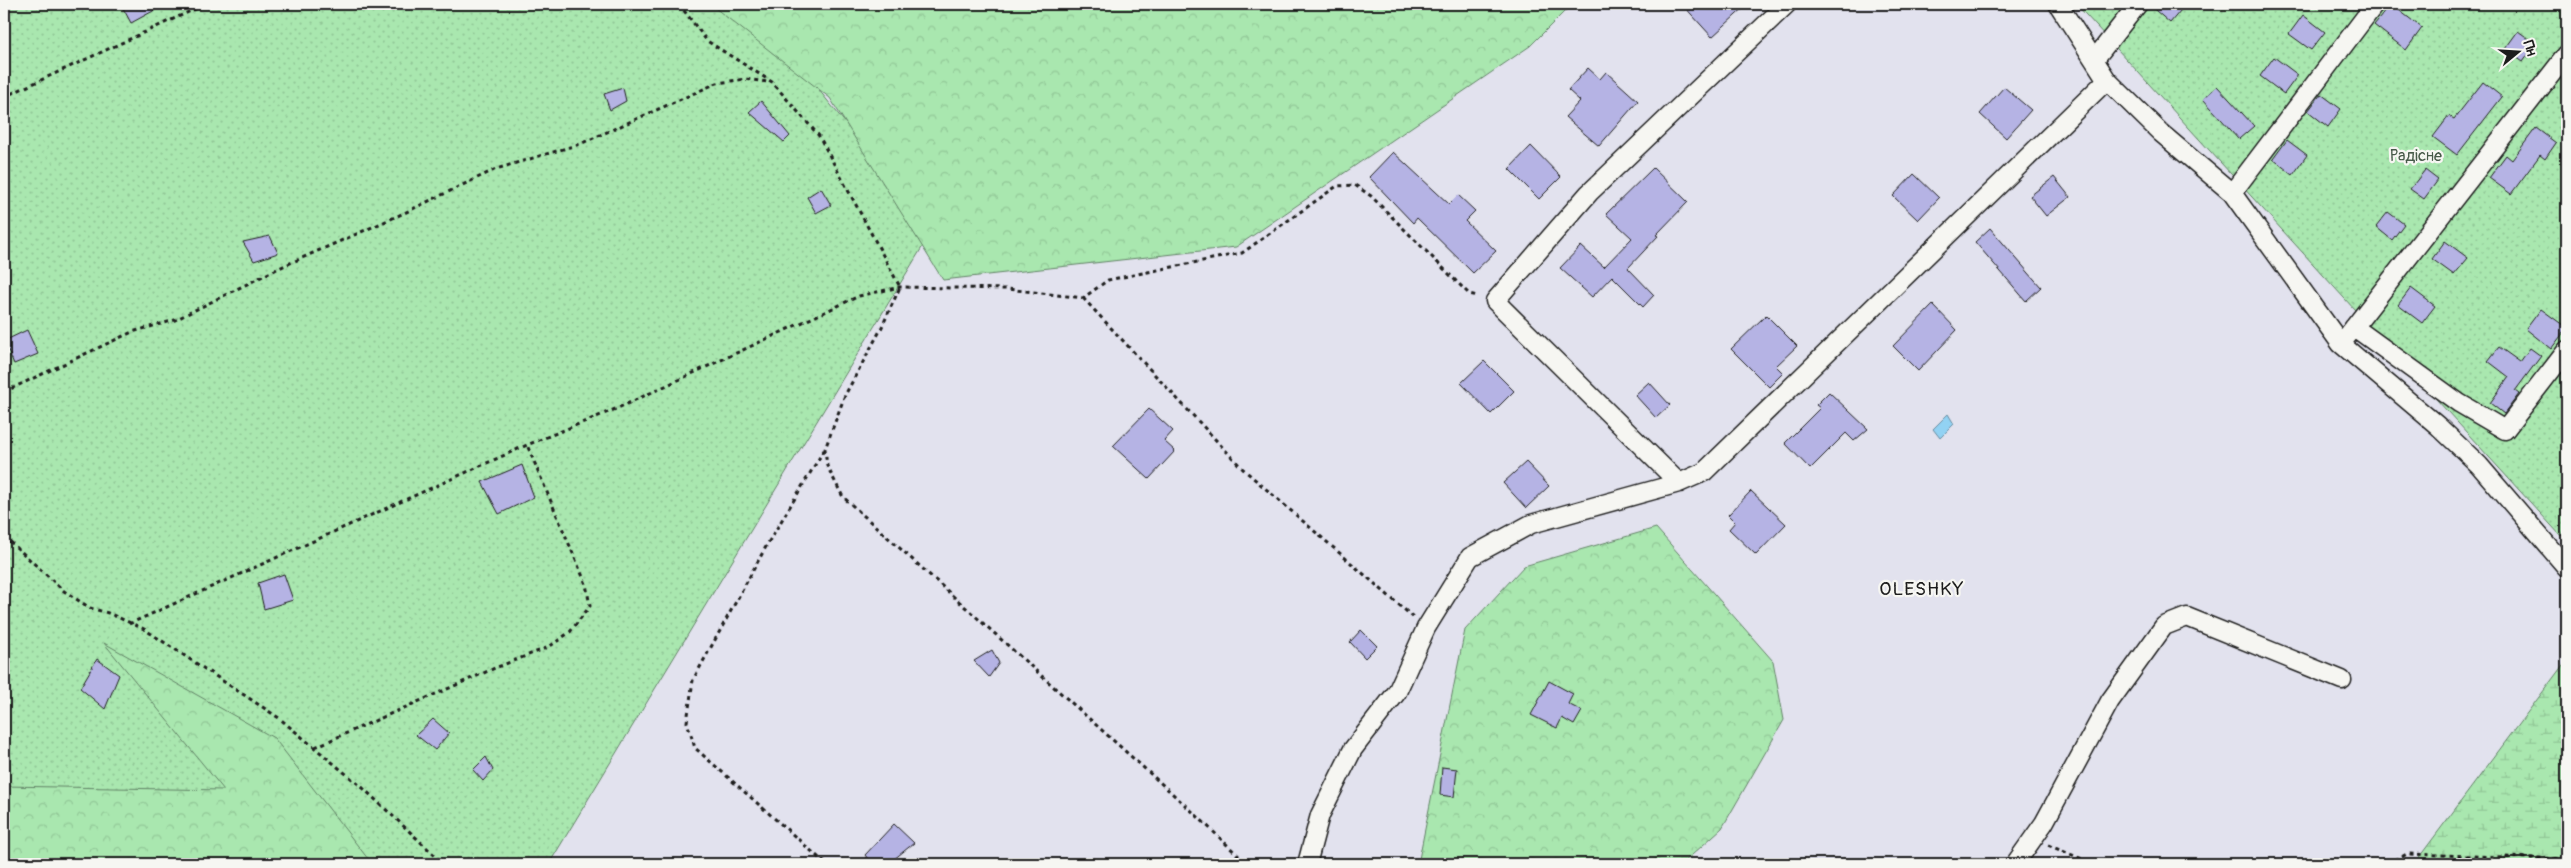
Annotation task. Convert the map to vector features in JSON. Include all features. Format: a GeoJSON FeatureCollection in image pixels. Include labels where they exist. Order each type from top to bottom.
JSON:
{"type":"FeatureCollection","features":[{"type":"Feature","properties":{"kind":"street"},"geometry":{"type":"LineString","coordinates":[[1680,483],[1495,301],[1589,193],[1787,4]]}},
{"type":"Feature","properties":{"kind":"street"},"geometry":{"type":"LineString","coordinates":[[2058,4],[2107,80],[2161,133],[2232,193],[2341,344],[2438,426],[2479,465],[2567,568]]}},
{"type":"Feature","properties":{"kind":"street"},"geometry":{"type":"LineString","coordinates":[[2094,60],[2138,4]]}},
{"type":"Feature","properties":{"kind":"street"},"geometry":{"type":"LineString","coordinates":[[2232,193],[2375,4]]}},
{"type":"Feature","properties":{"kind":"street"},"geometry":{"type":"LineString","coordinates":[[2341,344],[2567,54]]}},
{"type":"Feature","properties":{"kind":"street"},"geometry":{"type":"LineString","coordinates":[[1307,864],[1324,807],[1353,749],[1397,692],[1426,628],[1470,557],[1531,524],[1680,483],[1704,472],[2107,80]]}},
{"type":"Feature","properties":{"kind":"street"},"geometry":{"type":"LineString","coordinates":[[2354,327],[2459,403],[2505,430],[2567,350]]}},
{"type":"Feature","properties":{"kind":"street"},"geometry":{"type":"LineString","coordinates":[[2016,864],[2044,823],[2110,701],[2164,626],[2187,617],[2342,680]]}},
{"type":"Feature","properties":{"kind":"path"},"geometry":{"type":"LineString","coordinates":[[4,96],[206,4]]}},
{"type":"Feature","properties":{"kind":"path"},"geometry":{"type":"LineString","coordinates":[[679,4],[707,41],[772,82],[819,136],[900,287]]}},
{"type":"Feature","properties":{"kind":"path"},"geometry":{"type":"LineString","coordinates":[[4,392],[132,332],[175,320],[279,268],[402,214],[496,169],[580,144],[716,83],[745,79],[772,82]]}},
{"type":"Feature","properties":{"kind":"path"},"geometry":{"type":"LineString","coordinates":[[1083,298],[1108,280],[1242,253],[1337,186],[1355,185],[1371,196],[1469,294],[1495,301]]}},
{"type":"Feature","properties":{"kind":"path"},"geometry":{"type":"LineString","coordinates":[[826,864],[695,748],[687,722],[693,680],[768,543],[825,449],[845,394],[881,329],[900,287]]}},
{"type":"Feature","properties":{"kind":"path"},"geometry":{"type":"LineString","coordinates":[[129,624],[527,445],[618,408],[859,296],[900,287],[1008,288],[1083,298],[1243,469],[1426,628]]}},
{"type":"Feature","properties":{"kind":"path"},"geometry":{"type":"LineString","coordinates":[[315,747],[495,668],[549,647],[570,632],[590,606],[586,584],[527,445]]}},
{"type":"Feature","properties":{"kind":"path"},"geometry":{"type":"LineString","coordinates":[[825,449],[827,466],[843,497],[1195,814],[1247,864]]}},
{"type":"Feature","properties":{"kind":"path"},"geometry":{"type":"LineString","coordinates":[[4,536],[64,591],[90,608],[108,613],[129,624],[144,629],[279,718],[363,788],[444,864]]}},
{"type":"Feature","properties":{"kind":"path"},"geometry":{"type":"LineString","coordinates":[[2033,839],[2094,864]]}},
{"type":"Feature","properties":{"kind":"path"},"geometry":{"type":"LineString","coordinates":[[2388,864],[2407,854],[2567,859]]}},
{"type":"Feature","properties":{"kind":"green space"},"geometry":{"type":"Polygon","coordinates":[[[4,4],[750,4],[932,231],[549,864],[4,864],[4,4]]]}},
{"type":"Feature","properties":{"kind":"green space"},"geometry":{"type":"Polygon","coordinates":[[[710,4],[1572,4],[1530,46],[1236,247],[943,280],[830,98],[710,4]]]}},
{"type":"Feature","properties":{"kind":"green space","name":"Радісне"},"geometry":{"type":"Polygon","coordinates":[[[2076,4],[2567,4],[2567,528],[2561,536],[2076,4]]]}},
{"type":"Feature","properties":{"kind":"green space"},"geometry":{"type":"Polygon","coordinates":[[[1656,528],[1773,661],[1784,720],[1722,828],[1682,864],[1418,864],[1465,630],[1524,566],[1656,528]]]}},
{"type":"Feature","properties":{"kind":"green space"},"geometry":{"type":"Polygon","coordinates":[[[104,643],[274,738],[372,864],[4,864],[4,786],[224,790],[104,643]]]}},
{"type":"Feature","properties":{"kind":"green space"},"geometry":{"type":"Polygon","coordinates":[[[2566,661],[2567,864],[2414,864],[2566,661]]]}},
{"type":"Feature","properties":{"kind":"water"},"geometry":{"type":"Polygon","coordinates":[[[1948,414],[1954,424],[1940,438],[1933,429],[1948,414]]]}},
{"type":"Feature","properties":{"kind":"building"},"geometry":{"type":"Polygon","coordinates":[[[132,4],[166,4],[131,23],[123,8],[132,4]]]}},
{"type":"Feature","properties":{"kind":"building"},"geometry":{"type":"Polygon","coordinates":[[[1682,4],[1748,4],[1712,37],[1682,4]]]}},
{"type":"Feature","properties":{"kind":"building"},"geometry":{"type":"Polygon","coordinates":[[[2148,4],[2186,4],[2170,23],[2148,4]]]}},
{"type":"Feature","properties":{"kind":"building"},"geometry":{"type":"Polygon","coordinates":[[[2391,4],[2422,28],[2406,50],[2374,25],[2391,4]]]}},
{"type":"Feature","properties":{"kind":"building"},"geometry":{"type":"Polygon","coordinates":[[[2303,15],[2325,32],[2311,50],[2289,34],[2303,15]]]}},
{"type":"Feature","properties":{"kind":"building"},"geometry":{"type":"Polygon","coordinates":[[[2518,31],[2536,44],[2523,62],[2505,49],[2518,31]]]}},
{"type":"Feature","properties":{"kind":"building"},"geometry":{"type":"Polygon","coordinates":[[[2274,57],[2298,75],[2284,94],[2260,76],[2274,57]]]}},
{"type":"Feature","properties":{"kind":"building"},"geometry":{"type":"Polygon","coordinates":[[[1588,68],[1600,79],[1606,72],[1638,101],[1599,146],[1565,117],[1580,101],[1568,90],[1588,68]]]}},
{"type":"Feature","properties":{"kind":"building"},"geometry":{"type":"Polygon","coordinates":[[[2483,82],[2502,97],[2457,155],[2433,137],[2449,116],[2454,119],[2483,82]]]}},
{"type":"Feature","properties":{"kind":"building"},"geometry":{"type":"Polygon","coordinates":[[[2217,86],[2254,126],[2239,139],[2203,99],[2217,86]]]}},
{"type":"Feature","properties":{"kind":"building"},"geometry":{"type":"Polygon","coordinates":[[[2004,87],[2031,110],[2006,138],[1980,114],[2004,87]]]}},
{"type":"Feature","properties":{"kind":"building"},"geometry":{"type":"Polygon","coordinates":[[[623,88],[626,101],[610,110],[604,94],[623,88]]]}},
{"type":"Feature","properties":{"kind":"building"},"geometry":{"type":"Polygon","coordinates":[[[2321,94],[2341,109],[2328,127],[2308,111],[2321,94]]]}},
{"type":"Feature","properties":{"kind":"building"},"geometry":{"type":"Polygon","coordinates":[[[761,101],[790,136],[784,142],[749,112],[761,101]]]}},
{"type":"Feature","properties":{"kind":"building"},"geometry":{"type":"Polygon","coordinates":[[[2536,128],[2556,143],[2545,159],[2540,155],[2511,194],[2489,178],[2506,155],[2512,160],[2536,128]]]}},
{"type":"Feature","properties":{"kind":"building"},"geometry":{"type":"Polygon","coordinates":[[[2287,140],[2307,155],[2293,175],[2273,159],[2287,140]]]}},
{"type":"Feature","properties":{"kind":"building"},"geometry":{"type":"Polygon","coordinates":[[[1531,146],[1561,177],[1539,199],[1509,169],[1531,146]]]}},
{"type":"Feature","properties":{"kind":"building"},"geometry":{"type":"Polygon","coordinates":[[[1393,152],[1449,204],[1458,195],[1475,211],[1465,221],[1496,251],[1473,273],[1417,218],[1413,223],[1369,177],[1393,152]]]}},
{"type":"Feature","properties":{"kind":"building"},"geometry":{"type":"Polygon","coordinates":[[[1653,168],[1688,202],[1628,268],[1654,295],[1643,307],[1612,276],[1592,297],[1560,268],[1581,246],[1604,267],[1632,238],[1606,214],[1653,168]]]}},
{"type":"Feature","properties":{"kind":"building"},"geometry":{"type":"Polygon","coordinates":[[[2425,170],[2438,180],[2424,199],[2410,189],[2425,170]]]}},
{"type":"Feature","properties":{"kind":"building"},"geometry":{"type":"Polygon","coordinates":[[[1914,174],[1939,198],[1918,220],[1893,196],[1914,174]]]}},
{"type":"Feature","properties":{"kind":"building"},"geometry":{"type":"Polygon","coordinates":[[[2054,177],[2070,197],[2046,216],[2030,196],[2054,177]]]}},
{"type":"Feature","properties":{"kind":"building"},"geometry":{"type":"Polygon","coordinates":[[[821,188],[831,205],[816,213],[807,197],[821,188]]]}},
{"type":"Feature","properties":{"kind":"building"},"geometry":{"type":"Polygon","coordinates":[[[2388,212],[2404,224],[2392,240],[2376,227],[2388,212]]]}},
{"type":"Feature","properties":{"kind":"building"},"geometry":{"type":"Polygon","coordinates":[[[1990,228],[2041,287],[2026,301],[1975,242],[1990,228]]]}},
{"type":"Feature","properties":{"kind":"building"},"geometry":{"type":"Polygon","coordinates":[[[270,236],[278,253],[254,261],[243,242],[270,236]]]}},
{"type":"Feature","properties":{"kind":"building"},"geometry":{"type":"Polygon","coordinates":[[[2445,241],[2468,258],[2454,275],[2432,259],[2445,241]]]}},
{"type":"Feature","properties":{"kind":"building"},"geometry":{"type":"Polygon","coordinates":[[[2411,288],[2435,306],[2422,323],[2398,305],[2411,288]]]}},
{"type":"Feature","properties":{"kind":"building"},"geometry":{"type":"Polygon","coordinates":[[[1933,305],[1957,330],[1918,371],[1893,346],[1933,305]]]}},
{"type":"Feature","properties":{"kind":"building"},"geometry":{"type":"Polygon","coordinates":[[[2541,309],[2567,328],[2551,349],[2526,329],[2541,309]]]}},
{"type":"Feature","properties":{"kind":"building"},"geometry":{"type":"Polygon","coordinates":[[[1766,315],[1797,346],[1776,366],[1783,373],[1769,387],[1731,349],[1766,315]]]}},
{"type":"Feature","properties":{"kind":"building"},"geometry":{"type":"Polygon","coordinates":[[[27,330],[38,354],[14,364],[4,341],[27,330]]]}},
{"type":"Feature","properties":{"kind":"building"},"geometry":{"type":"Polygon","coordinates":[[[2499,347],[2520,362],[2530,348],[2541,356],[2515,391],[2519,394],[2504,414],[2490,403],[2509,377],[2488,361],[2499,347]]]}},
{"type":"Feature","properties":{"kind":"building"},"geometry":{"type":"Polygon","coordinates":[[[1484,361],[1514,391],[1491,414],[1461,383],[1484,361]]]}},
{"type":"Feature","properties":{"kind":"building"},"geometry":{"type":"Polygon","coordinates":[[[1649,382],[1670,405],[1656,418],[1635,395],[1649,382]]]}},
{"type":"Feature","properties":{"kind":"building"},"geometry":{"type":"Polygon","coordinates":[[[1829,392],[1868,429],[1854,441],[1846,433],[1810,469],[1785,443],[1820,408],[1816,405],[1829,392]]]}},
{"type":"Feature","properties":{"kind":"building"},"geometry":{"type":"Polygon","coordinates":[[[1149,409],[1173,431],[1164,441],[1175,451],[1149,479],[1113,446],[1149,409]]]}},
{"type":"Feature","properties":{"kind":"building"},"geometry":{"type":"Polygon","coordinates":[[[1526,462],[1549,486],[1526,508],[1503,483],[1526,462]]]}},
{"type":"Feature","properties":{"kind":"building"},"geometry":{"type":"Polygon","coordinates":[[[522,465],[534,497],[499,514],[482,482],[522,465]]]}},
{"type":"Feature","properties":{"kind":"building"},"geometry":{"type":"Polygon","coordinates":[[[1751,491],[1786,524],[1756,555],[1729,529],[1735,522],[1728,515],[1751,491]]]}},
{"type":"Feature","properties":{"kind":"building"},"geometry":{"type":"Polygon","coordinates":[[[284,574],[293,600],[264,609],[258,583],[284,574]]]}},
{"type":"Feature","properties":{"kind":"building"},"geometry":{"type":"Polygon","coordinates":[[[1361,630],[1377,646],[1365,658],[1350,642],[1361,630]]]}},
{"type":"Feature","properties":{"kind":"building"},"geometry":{"type":"Polygon","coordinates":[[[992,650],[999,663],[989,677],[974,661],[992,650]]]}},
{"type":"Feature","properties":{"kind":"building"},"geometry":{"type":"Polygon","coordinates":[[[97,659],[119,675],[105,709],[80,688],[97,659]]]}},
{"type":"Feature","properties":{"kind":"building"},"geometry":{"type":"Polygon","coordinates":[[[1549,681],[1573,694],[1568,704],[1582,711],[1574,725],[1562,718],[1557,728],[1531,715],[1549,681]]]}},
{"type":"Feature","properties":{"kind":"building"},"geometry":{"type":"Polygon","coordinates":[[[433,719],[449,733],[435,750],[416,735],[433,719]]]}},
{"type":"Feature","properties":{"kind":"building"},"geometry":{"type":"Polygon","coordinates":[[[486,757],[493,770],[483,781],[473,770],[486,757]]]}},
{"type":"Feature","properties":{"kind":"building"},"geometry":{"type":"Polygon","coordinates":[[[1442,767],[1457,769],[1454,797],[1440,795],[1442,767]]]}},
{"type":"Feature","properties":{"kind":"building"},"geometry":{"type":"Polygon","coordinates":[[[894,824],[914,843],[888,864],[872,864],[865,855],[894,824]]]}},
{"type":"Feature","properties":{"kind":"district","name":"OLESHKY"},"geometry":{"type":"Point","coordinates":[1922,588]}}]}
